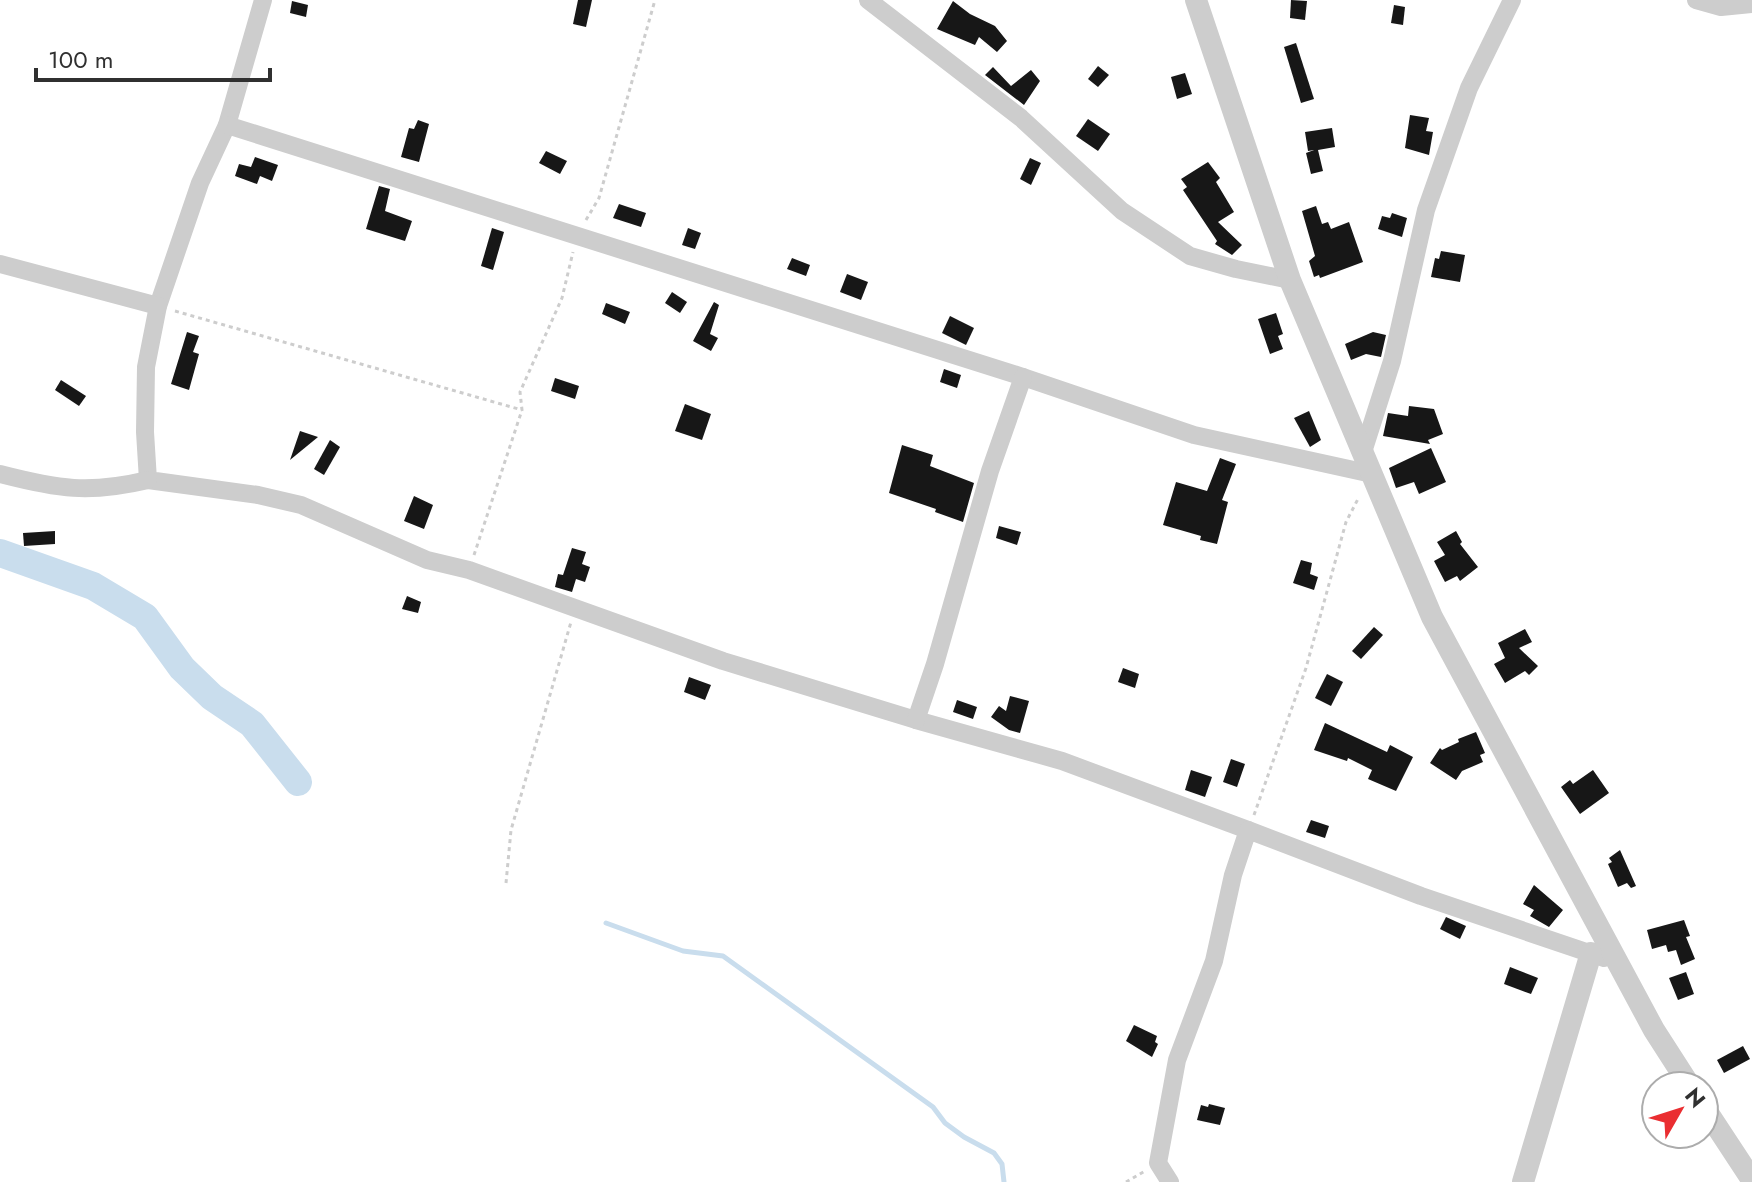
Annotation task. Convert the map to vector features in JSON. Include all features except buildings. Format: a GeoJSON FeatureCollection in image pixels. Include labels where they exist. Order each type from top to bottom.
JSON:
{"type":"FeatureCollection","features":[{"type":"Feature","properties":{"kind":"street"},"geometry":{"type":"LineString","coordinates":[[148,480],[146,367],[158,306],[200,183],[227,125],[263,0]]}},
{"type":"Feature","properties":{"kind":"street"},"geometry":{"type":"LineString","coordinates":[[868,0],[1021,118],[1122,211],[1190,256],[1290,280]]}},
{"type":"Feature","properties":{"kind":"street"},"geometry":{"type":"LineString","coordinates":[[1196,0],[1290,280],[1432,617],[1618,963],[1680,1070]]}},
{"type":"Feature","properties":{"kind":"street"},"geometry":{"type":"LineString","coordinates":[[1363,452],[1392,361],[1426,210],[1469,88],[1512,0]]}},
{"type":"Feature","properties":{"kind":"street"},"geometry":{"type":"LineString","coordinates":[[1696,0],[1721,7],[1752,4]]}},
{"type":"Feature","properties":{"kind":"street"},"geometry":{"type":"LineString","coordinates":[[227,125],[1023,377],[1194,435],[1372,474]]}},
{"type":"Feature","properties":{"kind":"street"},"geometry":{"type":"LineString","coordinates":[[0,264],[158,306]]}},
{"type":"Feature","properties":{"kind":"street"},"geometry":{"type":"LineString","coordinates":[[916,720],[990,471],[1023,377]]}},
{"type":"Feature","properties":{"kind":"street"},"geometry":{"type":"LineString","coordinates":[[0,474],[53,488],[110,489],[148,480],[258,495],[301,505],[427,560],[469,570],[723,661],[1062,761],[1421,896],[1618,963]]}},
{"type":"Feature","properties":{"kind":"street"},"geometry":{"type":"LineString","coordinates":[[1170,1182],[1158,1163],[1177,1060],[1214,961],[1233,875],[1248,830]]}},
{"type":"Feature","properties":{"kind":"street"},"geometry":{"type":"LineString","coordinates":[[1523,1182],[1591,953]]}},
{"type":"Feature","properties":{"kind":"street"},"geometry":{"type":"LineString","coordinates":[[1720,1131],[1752,1180]]}},
{"type":"Feature","properties":{"kind":"path"},"geometry":{"type":"LineString","coordinates":[[469,570],[522,410],[520,392],[562,298],[577,236],[599,198],[655,0]]}},
{"type":"Feature","properties":{"kind":"path"},"geometry":{"type":"LineString","coordinates":[[158,306],[522,410]]}},
{"type":"Feature","properties":{"kind":"path"},"geometry":{"type":"LineString","coordinates":[[1248,830],[1306,668],[1346,522],[1372,474]]}},
{"type":"Feature","properties":{"kind":"path"},"geometry":{"type":"LineString","coordinates":[[506,883],[511,830],[575,607]]}},
{"type":"Feature","properties":{"kind":"path"},"geometry":{"type":"LineString","coordinates":[[1126,1182],[1158,1163]]}},
{"type":"Feature","properties":{"kind":"waterway"},"geometry":{"type":"LineString","coordinates":[[0,553],[93,586],[145,617],[182,668],[212,697],[252,724],[298,782]]}},
{"type":"Feature","properties":{"kind":"waterway"},"geometry":{"type":"LineString","coordinates":[[606,923],[683,951],[723,956],[933,1107],[945,1123],[964,1137],[994,1153],[1002,1164],[1004,1182]]}}]}
